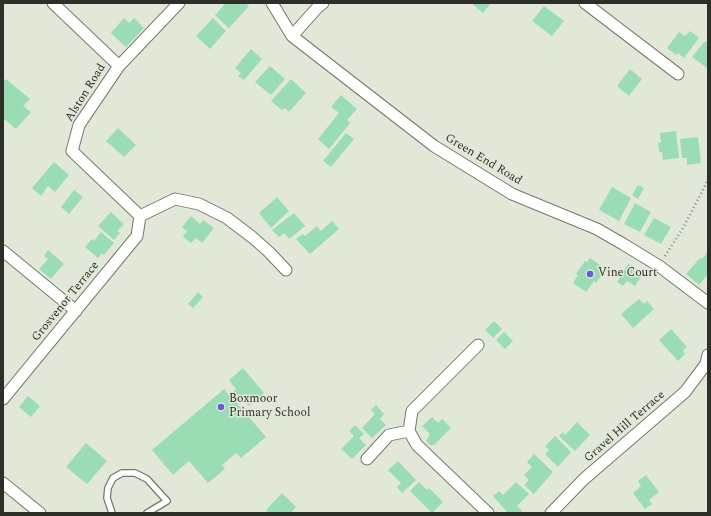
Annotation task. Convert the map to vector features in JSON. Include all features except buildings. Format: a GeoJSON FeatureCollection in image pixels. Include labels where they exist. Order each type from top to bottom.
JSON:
{"type":"FeatureCollection","features":[{"type":"Feature","properties":{"kind":"street"},"geometry":{"type":"LineString","coordinates":[[53,3],[119,66]]}},
{"type":"Feature","properties":{"kind":"street","name":"Alston Road"},"geometry":{"type":"LineString","coordinates":[[140,216],[72,151],[79,125],[119,66],[179,3]]}},
{"type":"Feature","properties":{"kind":"street","name":"Green End Road"},"geometry":{"type":"LineString","coordinates":[[272,3],[292,36],[434,146],[512,194],[597,229],[659,266],[708,303]]}},
{"type":"Feature","properties":{"kind":"street"},"geometry":{"type":"LineString","coordinates":[[292,36],[317,8],[324,3]]}},
{"type":"Feature","properties":{"kind":"street"},"geometry":{"type":"LineString","coordinates":[[585,3],[678,74]]}},
{"type":"Feature","properties":{"kind":"street"},"geometry":{"type":"LineString","coordinates":[[140,216],[175,199],[199,204],[227,218],[252,237],[286,270]]}},
{"type":"Feature","properties":{"kind":"street","name":"Grosvenor Terrace"},"geometry":{"type":"LineString","coordinates":[[3,400],[137,236],[140,216]]}},
{"type":"Feature","properties":{"kind":"street"},"geometry":{"type":"LineString","coordinates":[[3,251],[76,311]]}},
{"type":"Feature","properties":{"kind":"street"},"geometry":{"type":"LineString","coordinates":[[478,345],[412,411],[409,431],[417,444],[488,513]]}},
{"type":"Feature","properties":{"kind":"street","name":"Gravel Hill Terrace"},"geometry":{"type":"LineString","coordinates":[[551,513],[584,479],[685,392],[706,364],[708,355]]}},
{"type":"Feature","properties":{"kind":"street"},"geometry":{"type":"LineString","coordinates":[[367,459],[390,435],[409,431]]}},
{"type":"Feature","properties":{"kind":"street"},"geometry":{"type":"LineString","coordinates":[[3,483],[40,513]]}},
{"type":"Feature","properties":{"kind":"lane"},"geometry":{"type":"LineString","coordinates":[[112,513],[107,498],[108,488],[113,478],[122,473],[134,474],[147,479],[167,501],[147,513]]}},
{"type":"Feature","properties":{"kind":"path"},"geometry":{"type":"LineString","coordinates":[[659,266],[683,228],[708,180]]}},
{"type":"Feature","properties":{"kind":"place","name":"Vine Court"},"geometry":{"type":"Point","coordinates":[590,274]}},
{"type":"Feature","properties":{"kind":"place","name":"Boxmoor Primary School"},"geometry":{"type":"Point","coordinates":[221,407]}}]}
